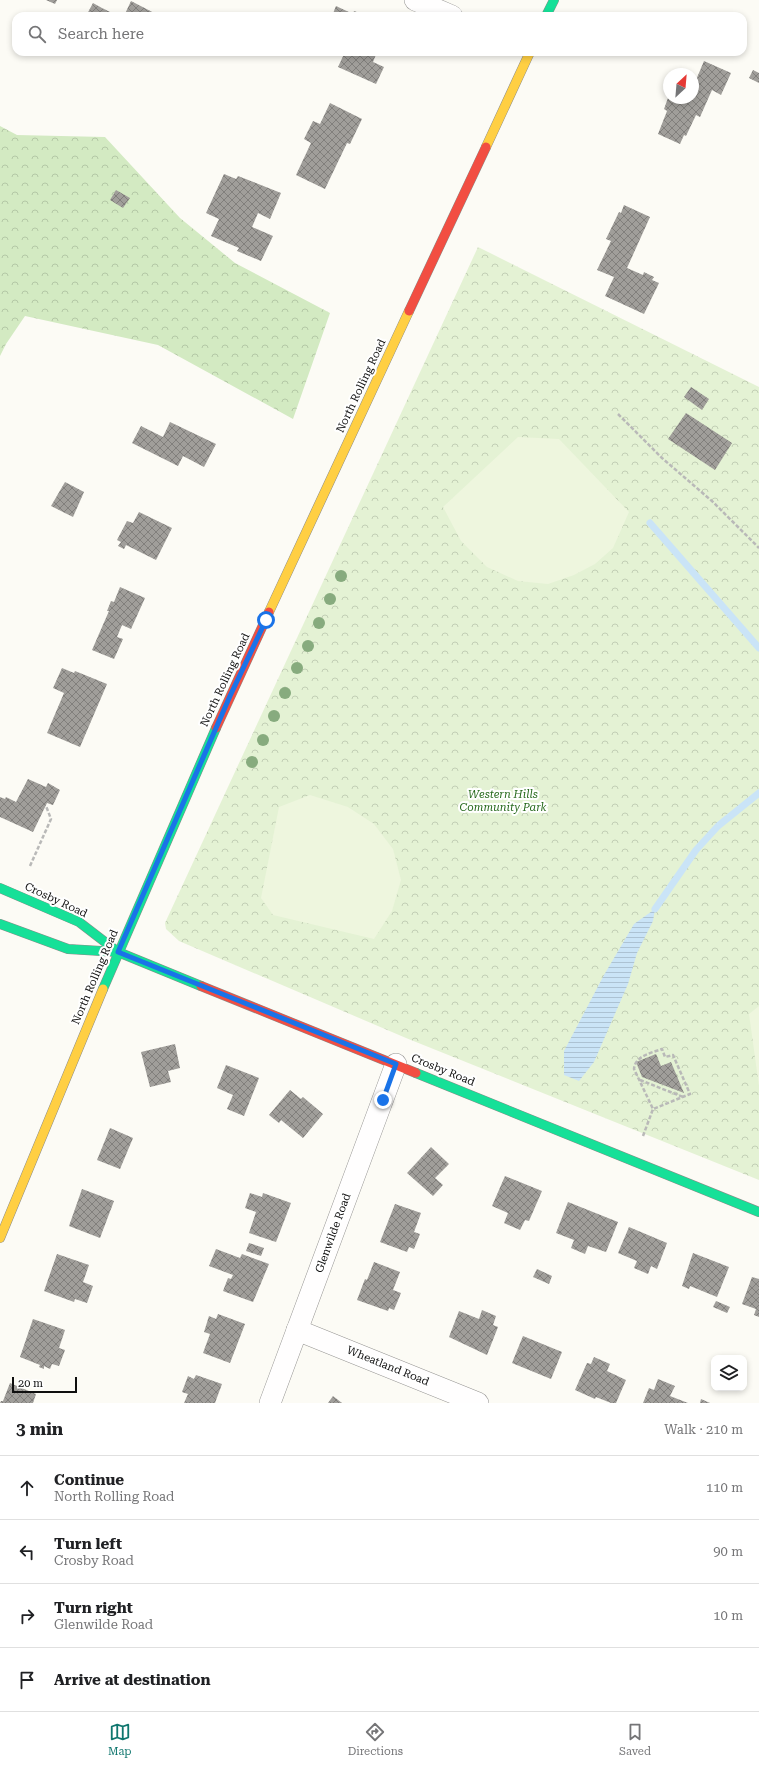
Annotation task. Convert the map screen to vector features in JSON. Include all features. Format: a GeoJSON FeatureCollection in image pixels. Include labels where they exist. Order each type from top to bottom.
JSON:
{"type":"FeatureCollection","features":[{"type":"Feature","properties":{"kind":"main road"},"geometry":{"type":"LineString","coordinates":[[548,12],[554,0]]}},
{"type":"Feature","properties":{"kind":"main road","name":"North Rolling Road"},"geometry":{"type":"LineString","coordinates":[[0,1238],[55,1100],[230,696],[528,56]]}},
{"type":"Feature","properties":{"kind":"main road","name":"Crosby Road"},"geometry":{"type":"LineString","coordinates":[[0,888],[79,922],[118,952],[759,1212]]}},
{"type":"Feature","properties":{"kind":"main road","name":"Crosby Road"},"geometry":{"type":"LineString","coordinates":[[0,924],[68,949],[118,952]]}},
{"type":"Feature","properties":{"kind":"street"},"geometry":{"type":"LineString","coordinates":[[416,0],[443,12]]}},
{"type":"Feature","properties":{"kind":"street","name":"Glenwilde Road"},"geometry":{"type":"LineString","coordinates":[[270,1403],[396,1064]]}},
{"type":"Feature","properties":{"kind":"street","name":"Wheatland Road"},"geometry":{"type":"LineString","coordinates":[[298,1330],[478,1403]]}},
{"type":"Feature","properties":{"kind":"path"},"geometry":{"type":"LineString","coordinates":[[618,414],[662,458],[713,502],[759,548]]}},
{"type":"Feature","properties":{"kind":"path"},"geometry":{"type":"LineString","coordinates":[[30,866],[51,819],[46,806]]}},
{"type":"Feature","properties":{"kind":"path"},"geometry":{"type":"LineString","coordinates":[[642,1136],[653,1109],[690,1094],[672,1055],[665,1057],[662,1049],[637,1059],[634,1063],[634,1069],[653,1109]]}},
{"type":"Feature","properties":{"kind":"path"},"geometry":{"type":"LineString","coordinates":[[640,1080],[683,1097]]}},
{"type":"Feature","properties":{"kind":"green space"},"geometry":{"type":"Polygon","coordinates":[[[0,126],[17,135],[105,137],[180,218],[235,263],[330,313],[293,419],[158,345],[25,316],[6,344],[0,356],[0,126]]]}},
{"type":"Feature","properties":{"kind":"green space","name":"Western Hills Community Park"},"geometry":{"type":"Polygon","coordinates":[[[478,247],[759,387],[759,1180],[406,1038],[179,941],[166,929],[165,923],[478,247]]]}},
{"type":"Feature","properties":{"kind":"green space"},"geometry":{"type":"Polygon","coordinates":[[[518,437],[559,439],[629,512],[613,548],[595,564],[574,575],[548,584],[518,581],[487,567],[461,541],[443,507],[518,437]]]}},
{"type":"Feature","properties":{"kind":"green space"},"geometry":{"type":"Polygon","coordinates":[[[310,795],[348,807],[374,824],[393,849],[401,880],[392,911],[374,939],[273,915],[261,898],[279,807],[310,795]]]}},
{"type":"Feature","properties":{"kind":"green space"},"geometry":{"type":"Polygon","coordinates":[[[759,1006],[759,1086],[749,1014],[759,1006]]]}},
{"type":"Feature","properties":{"kind":"water"},"geometry":{"type":"Polygon","coordinates":[[[655,909],[653,921],[637,953],[628,984],[594,1062],[579,1081],[564,1075],[564,1051],[604,975],[634,924],[655,909]]]}},
{"type":"Feature","properties":{"kind":"building"},"geometry":{"type":"Polygon","coordinates":[[[46,0],[57,0],[55,4],[46,0]]]}},
{"type":"Feature","properties":{"kind":"building"},"geometry":{"type":"Polygon","coordinates":[[[131,1],[152,12],[126,12],[131,1]]]}},
{"type":"Feature","properties":{"kind":"building"},"geometry":{"type":"Polygon","coordinates":[[[93,3],[110,12],[88,12],[93,3]]]}},
{"type":"Feature","properties":{"kind":"building"},"geometry":{"type":"Polygon","coordinates":[[[336,6],[349,12],[334,12],[336,6]]]}},
{"type":"Feature","properties":{"kind":"building"},"geometry":{"type":"Polygon","coordinates":[[[343,56],[375,56],[373,62],[384,67],[376,84],[338,67],[343,56]]]}},
{"type":"Feature","properties":{"kind":"building"},"geometry":{"type":"Polygon","coordinates":[[[704,61],[731,73],[721,95],[712,90],[700,117],[696,115],[686,136],[684,135],[680,144],[658,134],[667,111],[664,109],[666,104],[699,104],[699,73],[704,61]]]}},
{"type":"Feature","properties":{"kind":"building"},"geometry":{"type":"Polygon","coordinates":[[[753,70],[759,73],[759,83],[749,78],[753,70]]]}},
{"type":"Feature","properties":{"kind":"building"},"geometry":{"type":"Polygon","coordinates":[[[330,103],[362,119],[350,144],[347,143],[325,189],[296,175],[311,143],[304,139],[313,121],[320,124],[330,103]]]}},
{"type":"Feature","properties":{"kind":"building"},"geometry":{"type":"Polygon","coordinates":[[[224,174],[236,179],[238,176],[281,193],[270,219],[258,213],[252,227],[273,236],[261,261],[237,251],[239,248],[211,236],[219,219],[206,213],[224,174]]]}},
{"type":"Feature","properties":{"kind":"building"},"geometry":{"type":"Polygon","coordinates":[[[116,190],[130,198],[123,208],[110,200],[116,190]]]}},
{"type":"Feature","properties":{"kind":"building"},"geometry":{"type":"Polygon","coordinates":[[[624,205],[650,217],[627,268],[643,275],[644,272],[654,277],[652,280],[659,283],[644,314],[605,296],[614,277],[597,270],[611,241],[606,239],[624,205]]]}},
{"type":"Feature","properties":{"kind":"building"},"geometry":{"type":"Polygon","coordinates":[[[691,387],[709,399],[702,410],[684,397],[691,387]]]}},
{"type":"Feature","properties":{"kind":"building"},"geometry":{"type":"Polygon","coordinates":[[[686,413],[732,443],[715,470],[668,439],[686,413]]]}},
{"type":"Feature","properties":{"kind":"building"},"geometry":{"type":"Polygon","coordinates":[[[170,422],[216,444],[204,467],[183,456],[178,466],[132,443],[141,426],[163,437],[170,422]]]}},
{"type":"Feature","properties":{"kind":"building"},"geometry":{"type":"Polygon","coordinates":[[[65,482],[84,492],[73,517],[51,506],[65,482]]]}},
{"type":"Feature","properties":{"kind":"building"},"geometry":{"type":"Polygon","coordinates":[[[139,512],[172,528],[156,560],[126,545],[124,549],[118,546],[121,542],[117,540],[127,521],[133,523],[139,512]]]}},
{"type":"Feature","properties":{"kind":"building"},"geometry":{"type":"Polygon","coordinates":[[[120,587],[145,598],[131,629],[122,625],[117,637],[123,639],[114,659],[92,650],[109,611],[107,611],[111,601],[114,602],[120,587]]]}},
{"type":"Feature","properties":{"kind":"building"},"geometry":{"type":"Polygon","coordinates":[[[62,668],[74,673],[75,671],[107,684],[80,747],[47,733],[64,693],[53,688],[62,668]]]}},
{"type":"Feature","properties":{"kind":"building"},"geometry":{"type":"Polygon","coordinates":[[[28,779],[46,787],[48,783],[60,790],[53,805],[47,803],[33,832],[0,817],[0,797],[5,799],[6,797],[16,802],[28,779]]]}},
{"type":"Feature","properties":{"kind":"building"},"geometry":{"type":"Polygon","coordinates":[[[175,1044],[180,1068],[168,1071],[171,1082],[150,1087],[141,1052],[175,1044]]]}},
{"type":"Feature","properties":{"kind":"building"},"geometry":{"type":"Polygon","coordinates":[[[656,1054],[661,1066],[671,1062],[684,1093],[642,1077],[636,1062],[656,1054]]]}},
{"type":"Feature","properties":{"kind":"building"},"geometry":{"type":"Polygon","coordinates":[[[226,1065],[259,1078],[244,1116],[227,1109],[233,1095],[217,1088],[226,1065]]]}},
{"type":"Feature","properties":{"kind":"building"},"geometry":{"type":"Polygon","coordinates":[[[290,1090],[301,1099],[303,1097],[323,1114],[303,1138],[281,1120],[279,1123],[269,1115],[290,1090]]]}},
{"type":"Feature","properties":{"kind":"building"},"geometry":{"type":"Polygon","coordinates":[[[110,1128],[133,1138],[120,1169],[97,1160],[110,1128]]]}},
{"type":"Feature","properties":{"kind":"building"},"geometry":{"type":"Polygon","coordinates":[[[431,1147],[449,1164],[435,1178],[443,1185],[433,1196],[407,1173],[431,1147]]]}},
{"type":"Feature","properties":{"kind":"building"},"geometry":{"type":"Polygon","coordinates":[[[505,1176],[542,1191],[529,1221],[525,1220],[520,1230],[504,1223],[508,1213],[492,1206],[505,1176]]]}},
{"type":"Feature","properties":{"kind":"building"},"geometry":{"type":"Polygon","coordinates":[[[82,1189],[114,1201],[100,1238],[69,1226],[82,1189]]]}},
{"type":"Feature","properties":{"kind":"building"},"geometry":{"type":"Polygon","coordinates":[[[250,1193],[262,1197],[263,1193],[291,1203],[276,1242],[249,1233],[256,1212],[245,1208],[250,1193]]]}},
{"type":"Feature","properties":{"kind":"building"},"geometry":{"type":"Polygon","coordinates":[[[568,1202],[618,1222],[606,1252],[588,1246],[585,1254],[571,1248],[574,1240],[556,1233],[568,1202]]]}},
{"type":"Feature","properties":{"kind":"building"},"geometry":{"type":"Polygon","coordinates":[[[395,1204],[421,1213],[414,1232],[420,1234],[414,1249],[409,1247],[407,1252],[380,1242],[395,1204]]]}},
{"type":"Feature","properties":{"kind":"building"},"geometry":{"type":"Polygon","coordinates":[[[629,1227],[667,1243],[657,1269],[651,1266],[648,1274],[634,1268],[637,1261],[618,1253],[629,1227]]]}},
{"type":"Feature","properties":{"kind":"building"},"geometry":{"type":"Polygon","coordinates":[[[249,1243],[264,1248],[261,1256],[246,1251],[249,1243]]]}},
{"type":"Feature","properties":{"kind":"building"},"geometry":{"type":"Polygon","coordinates":[[[216,1249],[240,1258],[242,1254],[269,1264],[253,1302],[223,1291],[228,1278],[231,1279],[233,1275],[209,1266],[216,1249]]]}},
{"type":"Feature","properties":{"kind":"building"},"geometry":{"type":"Polygon","coordinates":[[[693,1253],[729,1267],[717,1297],[690,1286],[689,1289],[682,1286],[693,1253]]]}},
{"type":"Feature","properties":{"kind":"building"},"geometry":{"type":"Polygon","coordinates":[[[57,1254],[89,1265],[83,1282],[93,1286],[87,1303],[75,1299],[74,1302],[44,1291],[57,1254]]]}},
{"type":"Feature","properties":{"kind":"building"},"geometry":{"type":"Polygon","coordinates":[[[374,1262],[400,1272],[393,1290],[401,1293],[394,1310],[389,1308],[388,1311],[357,1300],[365,1279],[367,1280],[374,1262]]]}},
{"type":"Feature","properties":{"kind":"building"},"geometry":{"type":"Polygon","coordinates":[[[537,1269],[552,1276],[549,1284],[533,1277],[537,1269]]]}},
{"type":"Feature","properties":{"kind":"building"},"geometry":{"type":"Polygon","coordinates":[[[752,1277],[759,1279],[759,1317],[754,1315],[756,1309],[742,1304],[752,1277]]]}},
{"type":"Feature","properties":{"kind":"building"},"geometry":{"type":"Polygon","coordinates":[[[716,1301],[730,1307],[727,1313],[713,1307],[716,1301]]]}},
{"type":"Feature","properties":{"kind":"building"},"geometry":{"type":"Polygon","coordinates":[[[482,1310],[496,1316],[493,1325],[498,1327],[487,1355],[449,1337],[459,1311],[479,1319],[482,1310]]]}},
{"type":"Feature","properties":{"kind":"building"},"geometry":{"type":"Polygon","coordinates":[[[218,1314],[245,1324],[230,1363],[203,1353],[210,1334],[204,1332],[209,1316],[216,1319],[218,1314]]]}},
{"type":"Feature","properties":{"kind":"building"},"geometry":{"type":"Polygon","coordinates":[[[33,1319],[65,1330],[59,1348],[65,1350],[59,1366],[52,1364],[50,1369],[44,1366],[44,1369],[39,1367],[40,1365],[20,1357],[33,1319]]]}},
{"type":"Feature","properties":{"kind":"building"},"geometry":{"type":"Polygon","coordinates":[[[523,1336],[562,1352],[551,1379],[512,1363],[523,1336]]]}},
{"type":"Feature","properties":{"kind":"building"},"geometry":{"type":"Polygon","coordinates":[[[594,1357],[610,1364],[607,1371],[626,1380],[616,1403],[611,1403],[596,1397],[595,1399],[575,1390],[587,1363],[591,1364],[594,1357]]]}},
{"type":"Feature","properties":{"kind":"building"},"geometry":{"type":"Polygon","coordinates":[[[196,1375],[222,1384],[215,1403],[184,1403],[188,1394],[182,1392],[188,1376],[194,1379],[196,1375]]]}},
{"type":"Feature","properties":{"kind":"building"},"geometry":{"type":"Polygon","coordinates":[[[658,1379],[675,1386],[670,1396],[688,1403],[643,1403],[649,1388],[654,1390],[658,1379]]]}},
{"type":"Feature","properties":{"kind":"building"},"geometry":{"type":"Polygon","coordinates":[[[10,1383],[36,1394],[33,1403],[0,1403],[3,1401],[10,1383]]]}},
{"type":"Feature","properties":{"kind":"building"},"geometry":{"type":"Polygon","coordinates":[[[333,1396],[342,1403],[328,1403],[333,1396]]]}},
{"type":"Feature","properties":{"kind":"building"},"geometry":{"type":"Polygon","coordinates":[[[701,1399],[710,1403],[700,1403],[701,1399]]]}},
{"type":"Feature","properties":{"kind":"waterway"},"geometry":{"type":"LineString","coordinates":[[650,523],[759,648]]}},
{"type":"Feature","properties":{"kind":"waterway"},"geometry":{"type":"LineString","coordinates":[[655,909],[696,850],[718,826],[759,793]]}},
{"type":"Feature","properties":{"kind":"traffic: fast"},"geometry":{"type":"LineString","coordinates":[[548,12],[554,0]]}},
{"type":"Feature","properties":{"kind":"traffic: fast"},"geometry":{"type":"LineString","coordinates":[[103,989],[216,728]]}},
{"type":"Feature","properties":{"kind":"traffic: fast"},"geometry":{"type":"LineString","coordinates":[[0,888],[79,922],[118,952],[201,986]]}},
{"type":"Feature","properties":{"kind":"traffic: fast"},"geometry":{"type":"LineString","coordinates":[[0,924],[68,949],[118,952]]}},
{"type":"Feature","properties":{"kind":"traffic: fast"},"geometry":{"type":"LineString","coordinates":[[416,1073],[759,1212]]}},
{"type":"Feature","properties":{"kind":"traffic: slow"},"geometry":{"type":"LineString","coordinates":[[486,147],[528,56]]}},
{"type":"Feature","properties":{"kind":"traffic: slow"},"geometry":{"type":"LineString","coordinates":[[269,612],[409,311]]}},
{"type":"Feature","properties":{"kind":"traffic: slow"},"geometry":{"type":"LineString","coordinates":[[0,1238],[103,989]]}},
{"type":"Feature","properties":{"kind":"traffic: jam"},"geometry":{"type":"LineString","coordinates":[[409,311],[486,147]]}},
{"type":"Feature","properties":{"kind":"traffic: jam"},"geometry":{"type":"LineString","coordinates":[[216,728],[269,612]]}},
{"type":"Feature","properties":{"kind":"traffic: jam"},"geometry":{"type":"LineString","coordinates":[[201,986],[416,1073]]}},
{"type":"Feature","properties":{"kind":"route"},"geometry":{"type":"LineString","coordinates":[[266,620],[230,696],[118,952],[396,1064],[383,1100]]}}]}
